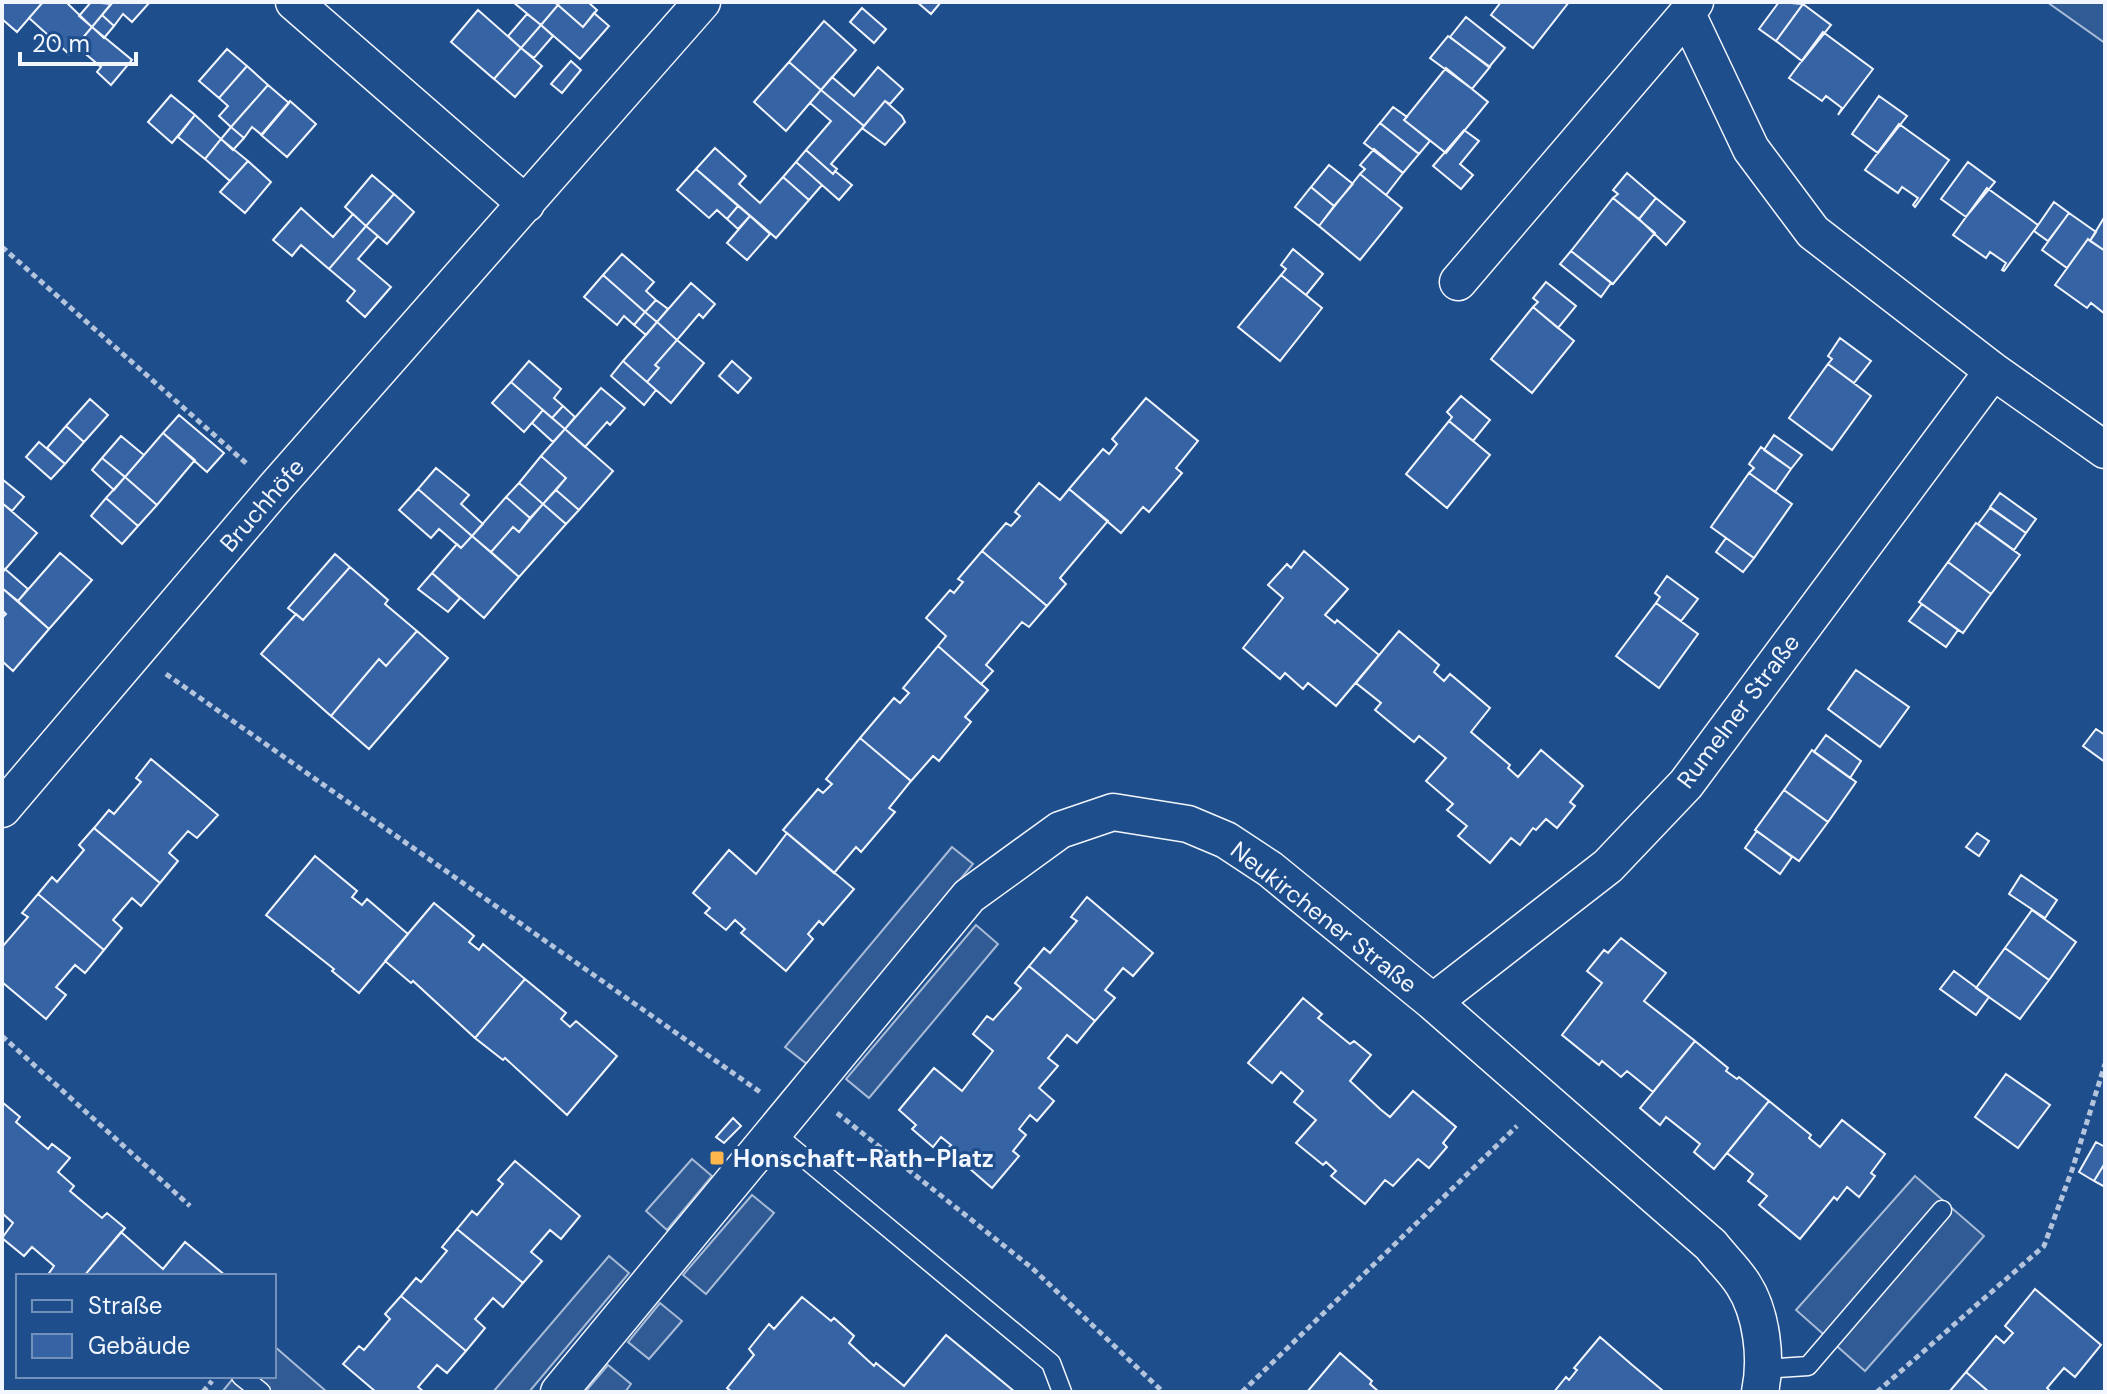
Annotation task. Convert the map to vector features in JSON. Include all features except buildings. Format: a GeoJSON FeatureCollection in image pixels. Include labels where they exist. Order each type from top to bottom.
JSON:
{"type":"FeatureCollection","features":[{"type":"Feature","properties":{"kind":"street"},"geometry":{"type":"LineString","coordinates":[[294,2],[526,204]]}},
{"type":"Feature","properties":{"kind":"street","name":"Bruchhöfe"},"geometry":{"type":"LineString","coordinates":[[2,809],[275,488],[702,2]]}},
{"type":"Feature","properties":{"kind":"street"},"geometry":{"type":"LineString","coordinates":[[1458,282],[1691,8],[1751,149],[1813,232],[1993,371],[2105,450]]}},
{"type":"Feature","properties":{"kind":"street","name":"Rumelner Straße"},"geometry":{"type":"LineString","coordinates":[[1433,1002],[1608,866],[1686,784],[1993,371]]}},
{"type":"Feature","properties":{"kind":"street","name":"Neukirchener Straße"},"geometry":{"type":"LineString","coordinates":[[559,1392],[969,896],[1060,830],[1113,812],[1188,824],[1226,840],[1270,869],[1433,1002],[1711,1245],[1744,1285],[1760,1328],[1762,1381]]}},
{"type":"Feature","properties":{"kind":"lane"},"geometry":{"type":"LineString","coordinates":[[790,1112],[1051,1363],[1062,1392]]}},
{"type":"Feature","properties":{"kind":"lane"},"geometry":{"type":"LineString","coordinates":[[1762,1381],[1808,1366],[1942,1210]]}},
{"type":"Feature","properties":{"kind":"lane"},"geometry":{"type":"LineString","coordinates":[[244,1378],[261,1392]]}},
{"type":"Feature","properties":{"kind":"path"},"geometry":{"type":"LineString","coordinates":[[2,247],[275,488]]}},
{"type":"Feature","properties":{"kind":"path"},"geometry":{"type":"LineString","coordinates":[[136,652],[790,1112],[1032,1268],[1163,1392]]}},
{"type":"Feature","properties":{"kind":"path"},"geometry":{"type":"LineString","coordinates":[[2,1036],[190,1206]]}},
{"type":"Feature","properties":{"kind":"path"},"geometry":{"type":"LineString","coordinates":[[1877,1392],[2044,1246],[2105,1064]]}},
{"type":"Feature","properties":{"kind":"path"},"geometry":{"type":"LineString","coordinates":[[1242,1392],[1543,1101]]}},
{"type":"Feature","properties":{"kind":"shaded area"},"geometry":{"type":"Polygon","coordinates":[[[2047,2],[2105,2],[2105,43],[2047,2]]]}},
{"type":"Feature","properties":{"kind":"shaded area"},"geometry":{"type":"Polygon","coordinates":[[[952,847],[973,864],[807,1064],[785,1047],[952,847]]]}},
{"type":"Feature","properties":{"kind":"shaded area"},"geometry":{"type":"Polygon","coordinates":[[[976,925],[998,944],[869,1098],[846,1079],[976,925]]]}},
{"type":"Feature","properties":{"kind":"shaded area"},"geometry":{"type":"Polygon","coordinates":[[[692,1159],[712,1176],[667,1230],[646,1211],[692,1159]]]}},
{"type":"Feature","properties":{"kind":"shaded area"},"geometry":{"type":"Polygon","coordinates":[[[1915,1176],[1984,1236],[1865,1371],[1796,1310],[1915,1176]]]}},
{"type":"Feature","properties":{"kind":"shaded area"},"geometry":{"type":"Polygon","coordinates":[[[752,1195],[774,1213],[706,1294],[683,1275],[752,1195]]]}},
{"type":"Feature","properties":{"kind":"shaded area"},"geometry":{"type":"Polygon","coordinates":[[[609,1256],[629,1273],[529,1392],[493,1392],[609,1256]]]}},
{"type":"Feature","properties":{"kind":"shaded area"},"geometry":{"type":"Polygon","coordinates":[[[660,1303],[682,1321],[649,1359],[628,1342],[660,1303]]]}},
{"type":"Feature","properties":{"kind":"shaded area"},"geometry":{"type":"Polygon","coordinates":[[[276,1348],[327,1392],[222,1392],[233,1378],[276,1378],[276,1348]]]}},
{"type":"Feature","properties":{"kind":"shaded area"},"geometry":{"type":"Polygon","coordinates":[[[608,1365],[631,1384],[625,1392],[585,1392],[608,1365]]]}},
{"type":"Feature","properties":{"kind":"place","name":"Honschaft-Rath-Platz"},"geometry":{"type":"Point","coordinates":[717,1158]}}]}
